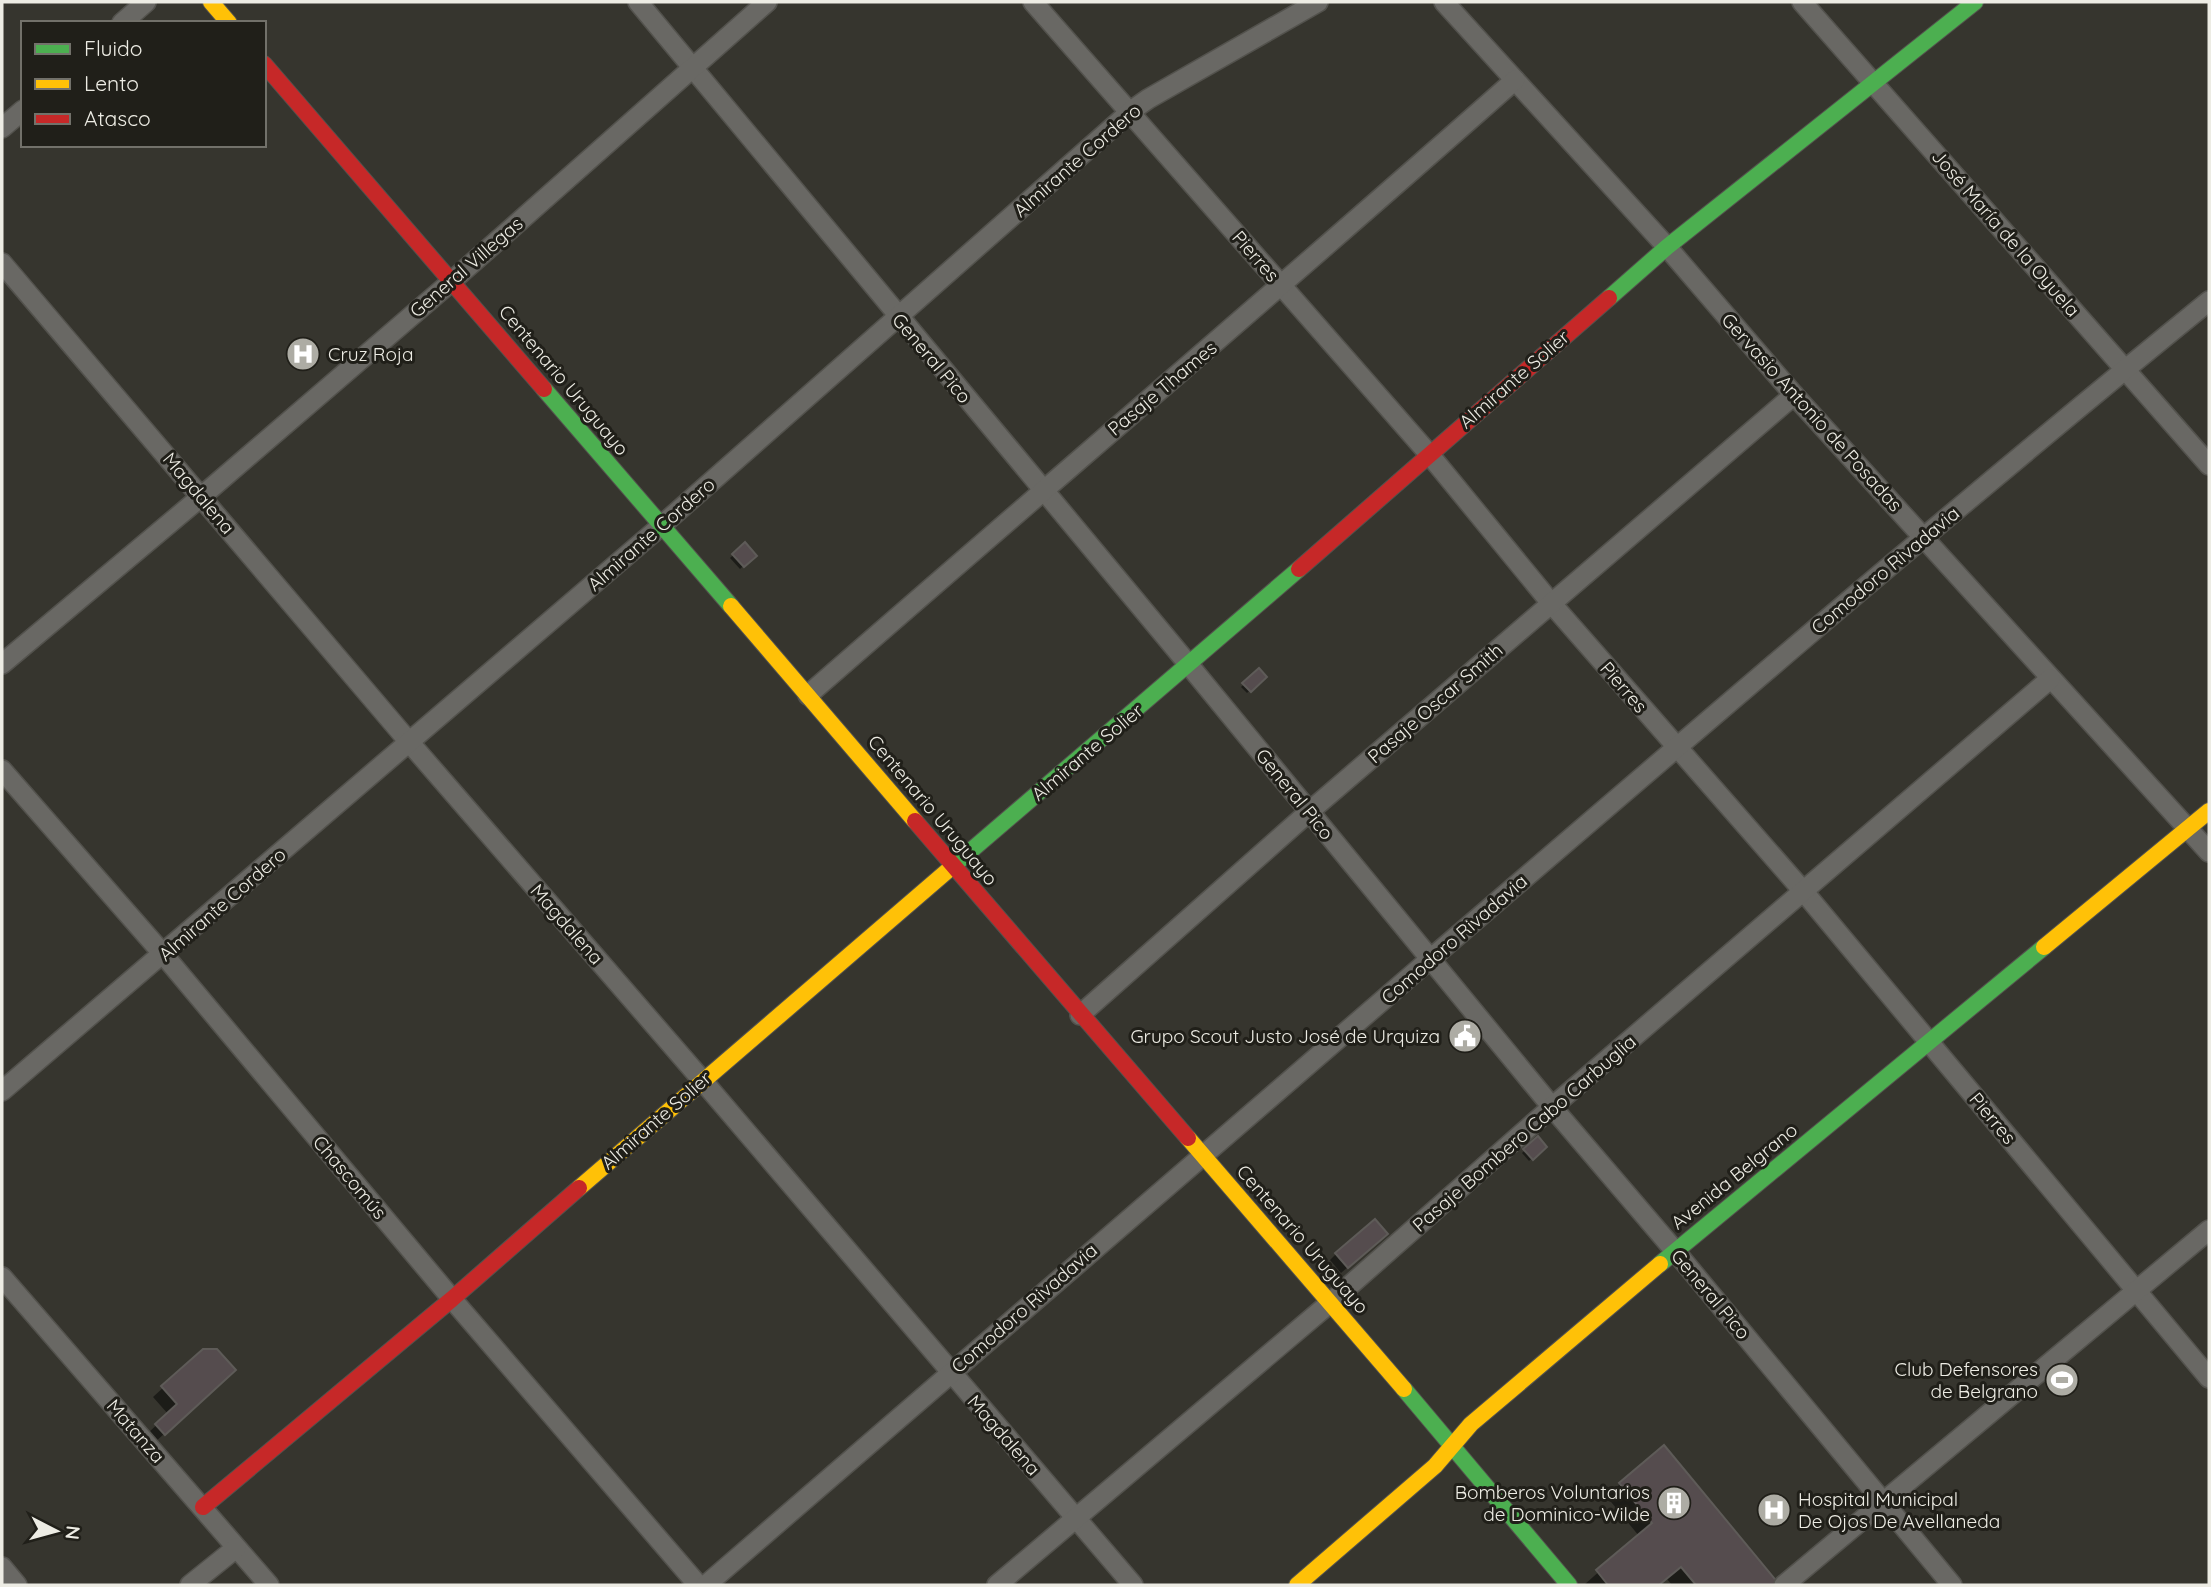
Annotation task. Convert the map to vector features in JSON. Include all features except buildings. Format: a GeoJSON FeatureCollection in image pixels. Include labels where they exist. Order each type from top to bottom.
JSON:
{"type":"FeatureCollection","features":[{"type":"Feature","properties":{"kind":"street"},"geometry":{"type":"LineString","coordinates":[[124,21],[146,2]]}},
{"type":"Feature","properties":{"kind":"street"},"geometry":{"type":"LineString","coordinates":[[211,2],[227,21]]}},
{"type":"Feature","properties":{"kind":"street","name":"General Pico"},"geometry":{"type":"LineString","coordinates":[[638,2],[1310,811],[1552,1107],[1952,1585]]}},
{"type":"Feature","properties":{"kind":"street","name":"General Villegas"},"geometry":{"type":"LineString","coordinates":[[2,664],[452,281],[767,2]]}},
{"type":"Feature","properties":{"kind":"street","name":"Pierres"},"geometry":{"type":"LineString","coordinates":[[1033,2],[1283,285],[1429,454],[1551,603],[1804,892],[2209,1378]]}},
{"type":"Feature","properties":{"kind":"street","name":"Almirante Cordero"},"geometry":{"type":"LineString","coordinates":[[2,1091],[661,526],[1131,111],[1318,2]]}},
{"type":"Feature","properties":{"kind":"street","name":"Gervasio Antonio de Posadas"},"geometry":{"type":"LineString","coordinates":[[1444,2],[1667,247],[1794,395],[2209,852]]}},
{"type":"Feature","properties":{"kind":"street","name":"José María de la Oyuela"},"geometry":{"type":"LineString","coordinates":[[1802,2],[2209,465]]}},
{"type":"Feature","properties":{"kind":"street","name":"Almirante Solier"},"geometry":{"type":"LineString","coordinates":[[203,1507],[452,1299],[702,1080],[1189,665],[1667,247],[1975,2]]}},
{"type":"Feature","properties":{"kind":"street","name":"Centenario Uruguayo"},"geometry":{"type":"LineString","coordinates":[[266,66],[1080,1015],[1331,1302],[1569,1585]]}},
{"type":"Feature","properties":{"kind":"street","name":"Pasaje Thames"},"geometry":{"type":"LineString","coordinates":[[808,695],[1283,285],[1515,80]]}},
{"type":"Feature","properties":{"kind":"street"},"geometry":{"type":"LineString","coordinates":[[2,128],[21,112]]}},
{"type":"Feature","properties":{"kind":"street","name":"Magdalena"},"geometry":{"type":"LineString","coordinates":[[2,262],[410,743],[1133,1585]]}},
{"type":"Feature","properties":{"kind":"street","name":"Comodoro Rivadavia"},"geometry":{"type":"LineString","coordinates":[[706,1585],[1676,748],[1923,537],[2209,301]]}},
{"type":"Feature","properties":{"kind":"street","name":"Pasaje Oscar Smith"},"geometry":{"type":"LineString","coordinates":[[1080,1015],[1310,811],[1794,395]]}},
{"type":"Feature","properties":{"kind":"street","name":"Pasaje Bombero Cabo Carbuglia"},"geometry":{"type":"LineString","coordinates":[[997,1585],[1331,1302],[1552,1107],[2050,678]]}},
{"type":"Feature","properties":{"kind":"street","name":"Chascomús"},"geometry":{"type":"LineString","coordinates":[[2,770],[163,954],[452,1299],[698,1585]]}},
{"type":"Feature","properties":{"kind":"street","name":"Avenida Belgrano"},"geometry":{"type":"LineString","coordinates":[[1297,1585],[1435,1466],[1471,1424],[1675,1251],[2209,811]]}},
{"type":"Feature","properties":{"kind":"street"},"geometry":{"type":"LineString","coordinates":[[1784,1585],[2209,1230]]}},
{"type":"Feature","properties":{"kind":"street","name":"Matanza"},"geometry":{"type":"LineString","coordinates":[[2,1277],[269,1585]]}},
{"type":"Feature","properties":{"kind":"street"},"geometry":{"type":"LineString","coordinates":[[190,1585],[236,1548]]}},
{"type":"Feature","properties":{"kind":"street"},"geometry":{"type":"LineString","coordinates":[[2,1567],[17,1585]]}},
{"type":"Feature","properties":{"kind":"traffic: fast"},"geometry":{"type":"LineString","coordinates":[[1609,298],[1667,247],[1975,2]]}},
{"type":"Feature","properties":{"kind":"traffic: fast"},"geometry":{"type":"LineString","coordinates":[[544,389],[731,606]]}},
{"type":"Feature","properties":{"kind":"traffic: fast"},"geometry":{"type":"LineString","coordinates":[[953,866],[1299,569]]}},
{"type":"Feature","properties":{"kind":"traffic: fast"},"geometry":{"type":"LineString","coordinates":[[1660,1264],[2044,947]]}},
{"type":"Feature","properties":{"kind":"traffic: fast"},"geometry":{"type":"LineString","coordinates":[[1404,1389],[1569,1585]]}},
{"type":"Feature","properties":{"kind":"traffic: slow"},"geometry":{"type":"LineString","coordinates":[[211,2],[227,21]]}},
{"type":"Feature","properties":{"kind":"traffic: slow"},"geometry":{"type":"LineString","coordinates":[[731,606],[915,821]]}},
{"type":"Feature","properties":{"kind":"traffic: slow"},"geometry":{"type":"LineString","coordinates":[[2044,947],[2209,811]]}},
{"type":"Feature","properties":{"kind":"traffic: slow"},"geometry":{"type":"LineString","coordinates":[[579,1188],[953,866]]}},
{"type":"Feature","properties":{"kind":"traffic: slow"},"geometry":{"type":"LineString","coordinates":[[1188,1138],[1404,1389]]}},
{"type":"Feature","properties":{"kind":"traffic: slow"},"geometry":{"type":"LineString","coordinates":[[1297,1585],[1435,1466],[1471,1424],[1660,1264]]}},
{"type":"Feature","properties":{"kind":"traffic: jam"},"geometry":{"type":"LineString","coordinates":[[266,66],[544,389]]}},
{"type":"Feature","properties":{"kind":"traffic: jam"},"geometry":{"type":"LineString","coordinates":[[1299,569],[1609,298]]}},
{"type":"Feature","properties":{"kind":"traffic: jam"},"geometry":{"type":"LineString","coordinates":[[915,821],[1188,1138]]}},
{"type":"Feature","properties":{"kind":"traffic: jam"},"geometry":{"type":"LineString","coordinates":[[203,1507],[452,1299],[579,1188]]}},
{"type":"Feature","properties":{"kind":"place","name":"Cruz Roja"},"geometry":{"type":"Point","coordinates":[303,354]}},
{"type":"Feature","properties":{"kind":"place","name":"Grupo Scout Justo José de Urquiza"},"geometry":{"type":"Point","coordinates":[1465,1036]}},
{"type":"Feature","properties":{"kind":"place","name":"Club Defensores de Belgrano"},"geometry":{"type":"Point","coordinates":[2062,1380]}},
{"type":"Feature","properties":{"kind":"place","name":"Bomberos Voluntarios de Dominico-Wilde"},"geometry":{"type":"Point","coordinates":[1674,1503]}},
{"type":"Feature","properties":{"kind":"place","name":"Hospital Municipal De Ojos De Avellaneda"},"geometry":{"type":"Point","coordinates":[1774,1510]}}]}
